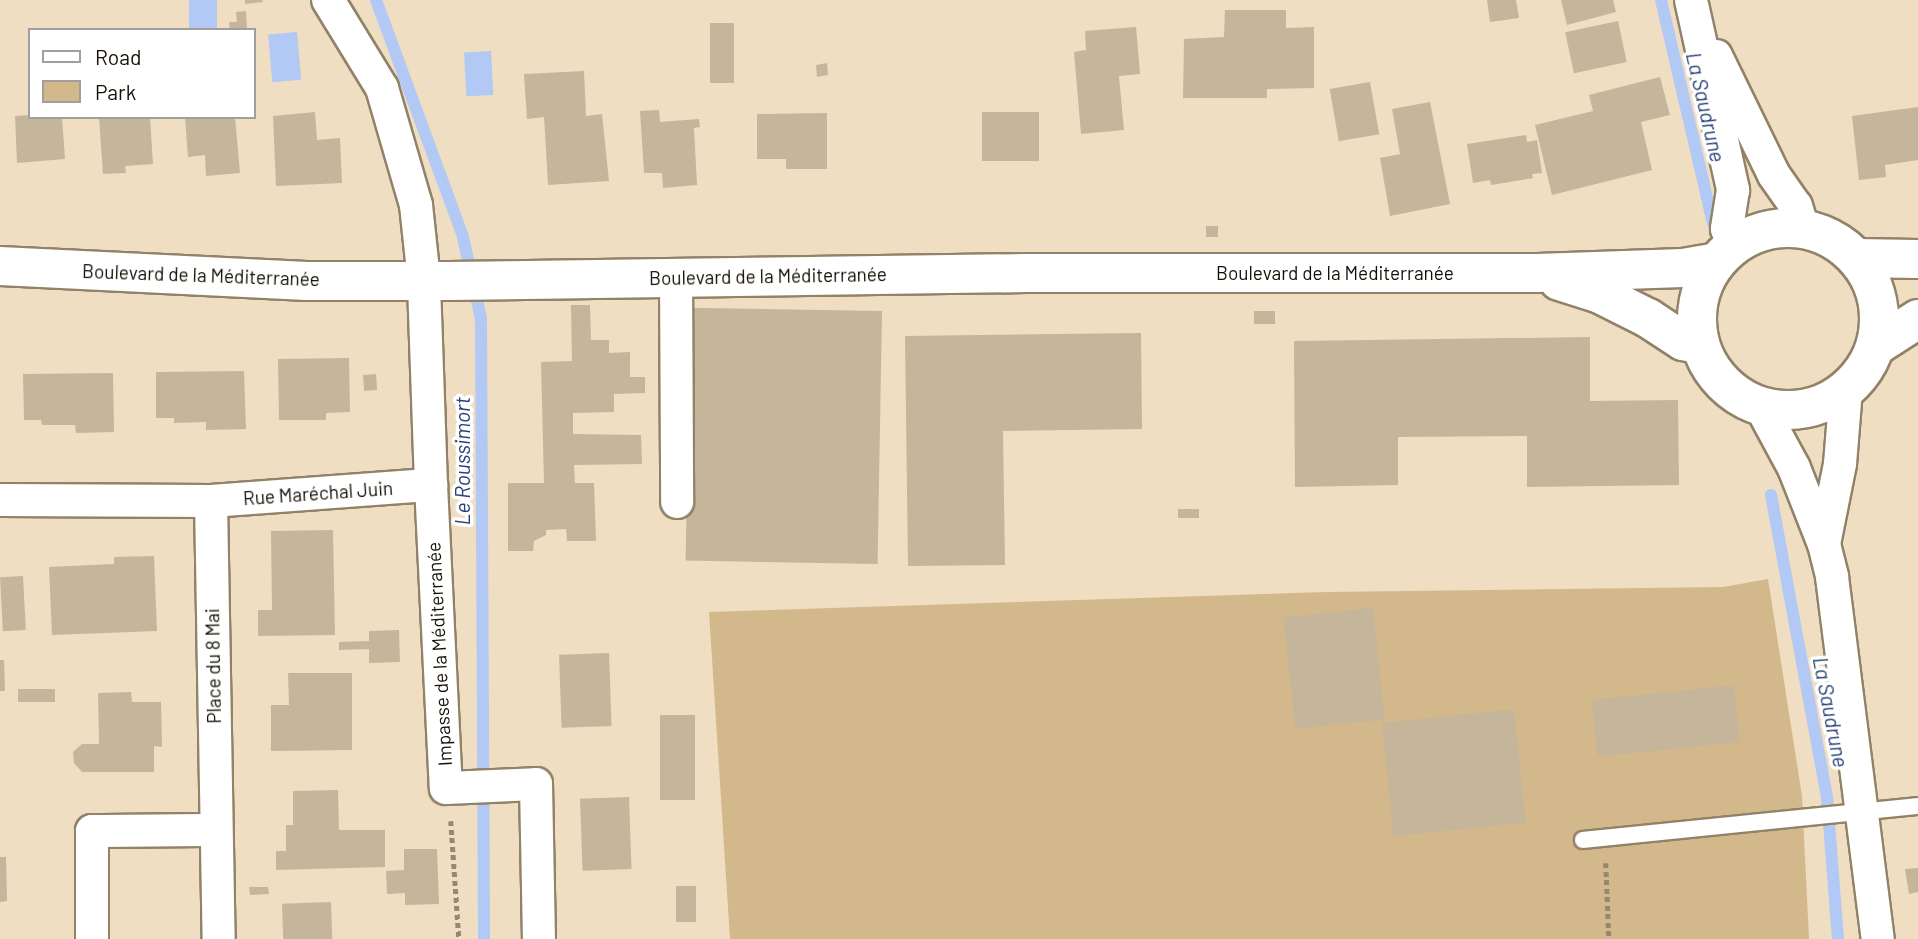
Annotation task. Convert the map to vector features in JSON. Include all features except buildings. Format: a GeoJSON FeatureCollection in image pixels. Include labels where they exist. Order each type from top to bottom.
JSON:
{"type":"FeatureCollection","features":[{"type":"Feature","properties":{"kind":"main road"},"geometry":{"type":"LineString","coordinates":[[1803,229],[1832,239],[1856,258],[1872,282],[1879,310],[1876,346],[1865,368],[1846,390],[1820,405],[1801,409],[1761,407],[1733,393],[1726,386],[1712,371],[1699,344],[1696,313],[1703,283],[1725,254],[1768,230],[1803,229]]}},
{"type":"Feature","properties":{"kind":"main road","name":"Boulevard de la Méditerranée"},"geometry":{"type":"LineString","coordinates":[[0,266],[307,281],[676,276],[1537,274],[1683,268],[1725,254]]}},
{"type":"Feature","properties":{"kind":"main road"},"geometry":{"type":"LineString","coordinates":[[1856,258],[1918,259]]}},
{"type":"Feature","properties":{"kind":"main road","name":"Boulevard de la Méditerranée"},"geometry":{"type":"LineString","coordinates":[[1537,274],[1600,294],[1648,318],[1683,341],[1699,344]]}},
{"type":"Feature","properties":{"kind":"main road"},"geometry":{"type":"LineString","coordinates":[[1876,346],[1918,319]]}},
{"type":"Feature","properties":{"kind":"street"},"geometry":{"type":"LineString","coordinates":[[328,0],[382,88],[436,280],[431,485]]}},
{"type":"Feature","properties":{"kind":"street"},"geometry":{"type":"LineString","coordinates":[[1691,2],[1774,175],[1796,206],[1803,229]]}},
{"type":"Feature","properties":{"kind":"street"},"geometry":{"type":"LineString","coordinates":[[1691,2],[1733,190],[1725,254]]}},
{"type":"Feature","properties":{"kind":"street"},"geometry":{"type":"LineString","coordinates":[[676,276],[677,502]]}},
{"type":"Feature","properties":{"kind":"street"},"geometry":{"type":"LineString","coordinates":[[1824,544],[1840,464],[1846,390]]}},
{"type":"Feature","properties":{"kind":"street"},"geometry":{"type":"LineString","coordinates":[[1761,407],[1794,468],[1824,544],[1832,577],[1878,939]]}},
{"type":"Feature","properties":{"kind":"street","name":"Rue Maréchal Juin"},"geometry":{"type":"LineString","coordinates":[[0,500],[211,501],[431,485]]}},
{"type":"Feature","properties":{"kind":"street","name":"Impasse de la Méditerranée"},"geometry":{"type":"LineString","coordinates":[[431,485],[446,788],[536,784],[539,939]]}},
{"type":"Feature","properties":{"kind":"street","name":"Place du 8 Mai"},"geometry":{"type":"LineString","coordinates":[[211,501],[219,939]]}},
{"type":"Feature","properties":{"kind":"street"},"geometry":{"type":"LineString","coordinates":[[92,939],[92,831],[215,830]]}},
{"type":"Feature","properties":{"kind":"lane"},"geometry":{"type":"LineString","coordinates":[[1583,840],[1918,806]]}},
{"type":"Feature","properties":{"kind":"path"},"geometry":{"type":"LineString","coordinates":[[446,788],[455,849],[459,939]]}},
{"type":"Feature","properties":{"kind":"path"},"geometry":{"type":"LineString","coordinates":[[1605,838],[1609,939]]}},
{"type":"Feature","properties":{"kind":"green space"},"geometry":{"type":"Polygon","coordinates":[[[1768,579],[1802,796],[1809,939],[730,939],[709,612],[1328,592],[1723,587],[1768,579]]]}},
{"type":"Feature","properties":{"kind":"water"},"geometry":{"type":"Polygon","coordinates":[[[189,0],[217,0],[217,28],[189,28],[189,0]]]}},
{"type":"Feature","properties":{"kind":"water"},"geometry":{"type":"Polygon","coordinates":[[[297,32],[301,80],[272,82],[268,35],[297,32]]]}},
{"type":"Feature","properties":{"kind":"water"},"geometry":{"type":"Polygon","coordinates":[[[491,51],[493,95],[466,96],[464,52],[491,51]]]}},
{"type":"Feature","properties":{"kind":"waterway","name":"Le Roussimort"},"geometry":{"type":"LineString","coordinates":[[376,0],[463,237],[481,319],[484,939]]}},
{"type":"Feature","properties":{"kind":"waterway","name":"La Saudrune"},"geometry":{"type":"LineString","coordinates":[[1661,0],[1713,223]]}},
{"type":"Feature","properties":{"kind":"waterway","name":"La Saudrune"},"geometry":{"type":"LineString","coordinates":[[1771,495],[1827,797],[1838,939]]}}]}
